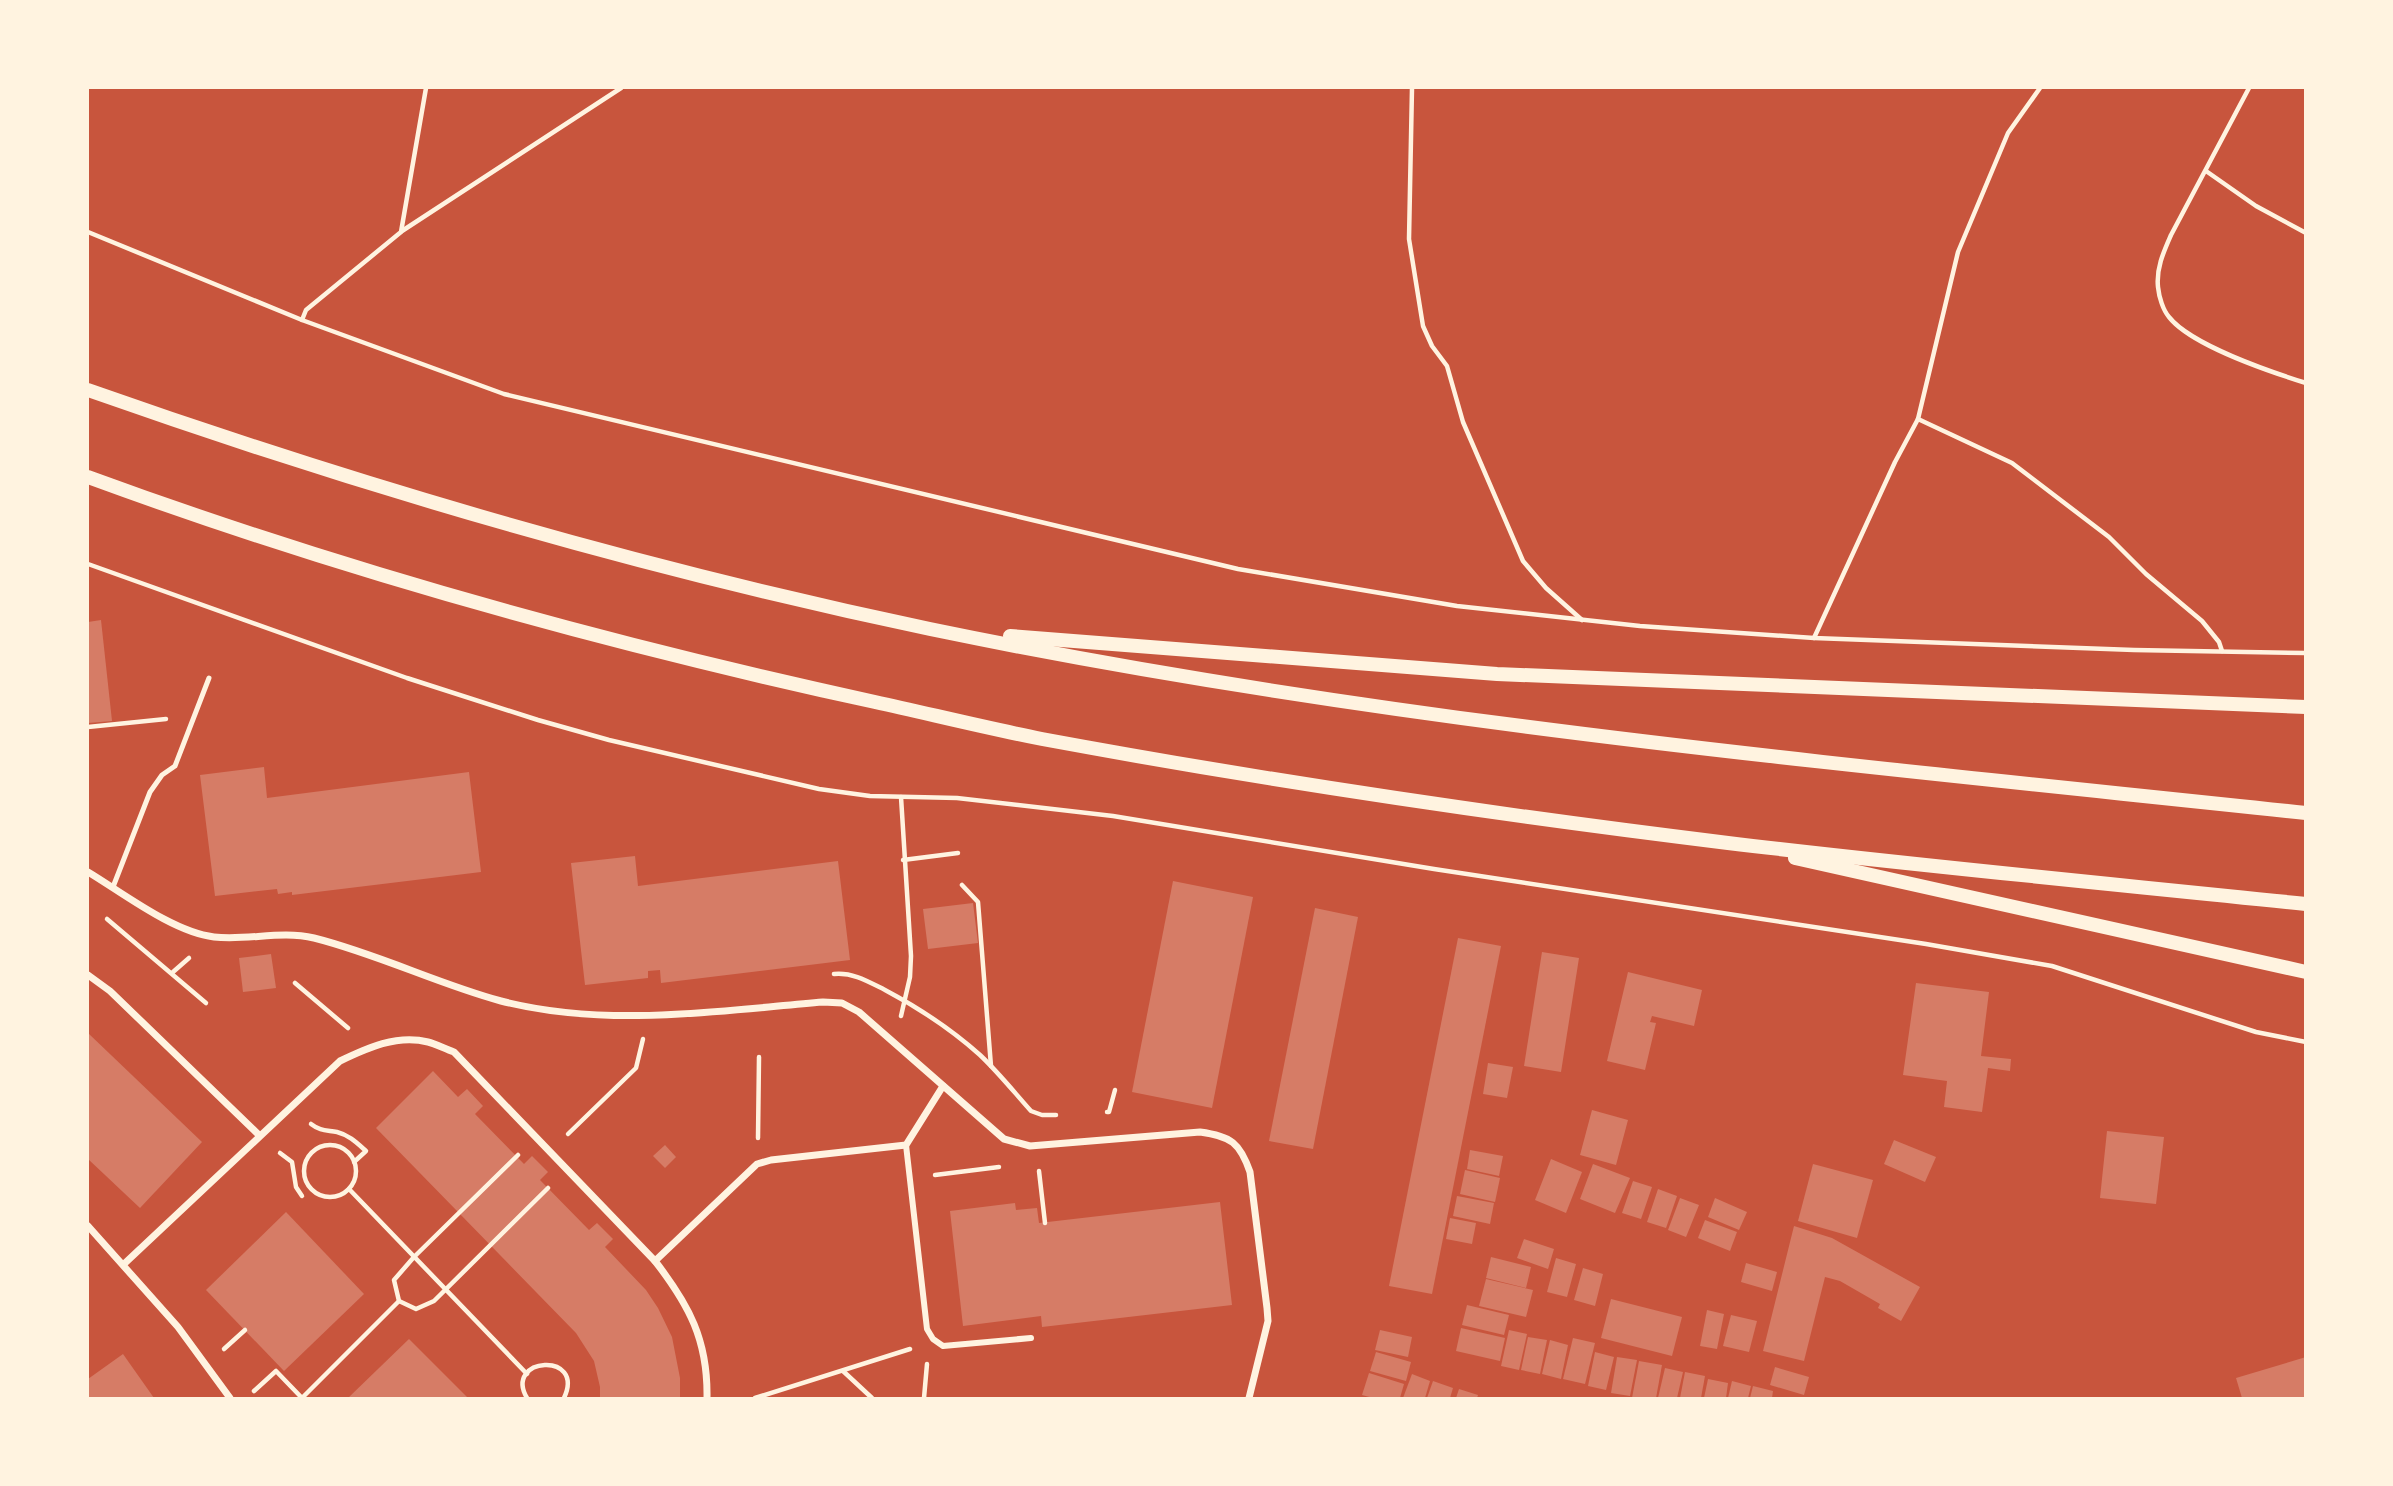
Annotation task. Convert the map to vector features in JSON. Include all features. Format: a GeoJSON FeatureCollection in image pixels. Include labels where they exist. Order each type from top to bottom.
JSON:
{"type":"FeatureCollection","features":[{"type":"Feature","properties":{"kind":"main road"},"geometry":{"type":"LineString","coordinates":[[88,390],[295,459],[540,533],[695,575],[936,630],[1166,673],[1456,718],[1838,763],[2305,813]]}},
{"type":"Feature","properties":{"kind":"main road"},"geometry":{"type":"LineString","coordinates":[[88,477],[173,508],[348,565],[514,614],[743,674],[1052,740],[1461,807],[1728,843],[2305,904]]}},
{"type":"Feature","properties":{"kind":"main road"},"geometry":{"type":"LineString","coordinates":[[936,630],[1497,674],[2305,707]]}},
{"type":"Feature","properties":{"kind":"main road"},"geometry":{"type":"LineString","coordinates":[[1728,843],[2305,972]]}},
{"type":"Feature","properties":{"kind":"street"},"geometry":{"type":"LineString","coordinates":[[88,872],[186,930],[213,937],[309,937],[339,944],[501,1000],[572,1013],[633,1016],[824,1002],[842,1003],[859,1012],[894,1041],[1004,1139],[1030,1146],[1200,1132],[1220,1135],[1234,1142],[1243,1153],[1250,1172],[1268,1321],[1249,1398]]}},
{"type":"Feature","properties":{"kind":"street"},"geometry":{"type":"LineString","coordinates":[[88,975],[120,1001],[259,1135]]}},
{"type":"Feature","properties":{"kind":"street"},"geometry":{"type":"LineString","coordinates":[[124,1264],[340,1061],[373,1045],[402,1040],[427,1041],[454,1052],[654,1261],[681,1294],[694,1323],[707,1376],[707,1398]]}},
{"type":"Feature","properties":{"kind":"street"},"geometry":{"type":"LineString","coordinates":[[943,1086],[906,1145],[927,1329],[933,1339],[943,1346],[1031,1338]]}},
{"type":"Feature","properties":{"kind":"street"},"geometry":{"type":"LineString","coordinates":[[654,1261],[757,1164],[771,1160],[906,1145]]}},
{"type":"Feature","properties":{"kind":"street"},"geometry":{"type":"LineString","coordinates":[[88,1226],[178,1327],[230,1398]]}},
{"type":"Feature","properties":{"kind":"lane"},"geometry":{"type":"LineString","coordinates":[[113,887],[150,792],[162,775],[175,766],[209,678]]}},
{"type":"Feature","properties":{"kind":"path"},"geometry":{"type":"LineString","coordinates":[[401,232],[426,88]]}},
{"type":"Feature","properties":{"kind":"path"},"geometry":{"type":"LineString","coordinates":[[302,320],[306,310],[401,232],[621,88]]}},
{"type":"Feature","properties":{"kind":"path"},"geometry":{"type":"LineString","coordinates":[[1412,88],[1409,239],[1423,326],[1432,346],[1447,366],[1463,422],[1523,561],[1546,588],[1582,620]]}},
{"type":"Feature","properties":{"kind":"path"},"geometry":{"type":"LineString","coordinates":[[1814,638],[1895,462],[1918,419],[1958,252],[2008,133],[2040,88]]}},
{"type":"Feature","properties":{"kind":"path"},"geometry":{"type":"LineString","coordinates":[[2249,88],[2171,235],[2161,259],[2158,289],[2167,316],[2177,326],[2210,346],[2269,372],[2305,383]]}},
{"type":"Feature","properties":{"kind":"path"},"geometry":{"type":"LineString","coordinates":[[2206,172],[2256,206],[2305,233]]}},
{"type":"Feature","properties":{"kind":"path"},"geometry":{"type":"LineString","coordinates":[[88,232],[302,320],[504,394],[1047,525],[1325,586],[1457,606],[1582,620],[1814,638],[2305,653]]}},
{"type":"Feature","properties":{"kind":"path"},"geometry":{"type":"LineString","coordinates":[[1918,419],[2012,463],[2098,528],[2146,574],[2202,621],[2222,651]]}},
{"type":"Feature","properties":{"kind":"path"},"geometry":{"type":"LineString","coordinates":[[88,565],[407,678],[597,737],[819,789],[870,796],[957,798],[1113,816],[1434,869],[2006,957],[2052,966],[2256,1032],[2305,1042]]}},
{"type":"Feature","properties":{"kind":"path"},"geometry":{"type":"LineString","coordinates":[[88,727],[167,719]]}},
{"type":"Feature","properties":{"kind":"path"},"geometry":{"type":"LineString","coordinates":[[894,1041],[907,989],[911,956],[901,797]]}},
{"type":"Feature","properties":{"kind":"path"},"geometry":{"type":"LineString","coordinates":[[903,860],[958,853]]}},
{"type":"Feature","properties":{"kind":"path"},"geometry":{"type":"LineString","coordinates":[[962,885],[978,902],[991,1067]]}},
{"type":"Feature","properties":{"kind":"path"},"geometry":{"type":"LineString","coordinates":[[103,916],[206,1003]]}},
{"type":"Feature","properties":{"kind":"path"},"geometry":{"type":"LineString","coordinates":[[295,983],[351,1031]]}},
{"type":"Feature","properties":{"kind":"path"},"geometry":{"type":"LineString","coordinates":[[550,1152],[636,1068],[643,1040]]}},
{"type":"Feature","properties":{"kind":"path"},"geometry":{"type":"LineString","coordinates":[[757,1164],[758,1057]]}},
{"type":"Feature","properties":{"kind":"path"},"geometry":{"type":"LineString","coordinates":[[309,1122],[319,1130],[335,1132],[357,1143],[366,1151],[354,1161]]}},
{"type":"Feature","properties":{"kind":"path"},"geometry":{"type":"LineString","coordinates":[[399,1301],[394,1280],[414,1257],[536,1138]]}},
{"type":"Feature","properties":{"kind":"path"},"geometry":{"type":"LineString","coordinates":[[329,1144],[346,1150],[354,1161],[354,1181],[349,1189],[335,1196],[318,1195],[306,1183],[304,1166],[313,1150],[329,1144]]}},
{"type":"Feature","properties":{"kind":"path"},"geometry":{"type":"LineString","coordinates":[[279,1152],[292,1162],[296,1187],[302,1196]]}},
{"type":"Feature","properties":{"kind":"path"},"geometry":{"type":"LineString","coordinates":[[1030,1167],[1039,1166]]}},
{"type":"Feature","properties":{"kind":"path"},"geometry":{"type":"LineString","coordinates":[[909,1178],[1003,1167]]}},
{"type":"Feature","properties":{"kind":"path"},"geometry":{"type":"LineString","coordinates":[[399,1301],[416,1309],[434,1301],[566,1170]]}},
{"type":"Feature","properties":{"kind":"path"},"geometry":{"type":"LineString","coordinates":[[349,1189],[527,1374]]}},
{"type":"Feature","properties":{"kind":"path"},"geometry":{"type":"LineString","coordinates":[[251,1394],[276,1371],[302,1398],[399,1301]]}},
{"type":"Feature","properties":{"kind":"path"},"geometry":{"type":"LineString","coordinates":[[220,1352],[245,1330]]}},
{"type":"Feature","properties":{"kind":"path"},"geometry":{"type":"LineString","coordinates":[[754,1398],[916,1347]]}},
{"type":"Feature","properties":{"kind":"path"},"geometry":{"type":"LineString","coordinates":[[527,1398],[523,1385],[527,1374],[541,1364],[556,1366],[566,1377],[568,1391],[565,1398]]}},
{"type":"Feature","properties":{"kind":"path"},"geometry":{"type":"LineString","coordinates":[[843,1371],[872,1398]]}},
{"type":"Feature","properties":{"kind":"building"},"geometry":{"type":"Polygon","coordinates":[[[101,620],[112,721],[88,723],[88,622],[101,620]]]}},
{"type":"Feature","properties":{"kind":"building"},"geometry":{"type":"Polygon","coordinates":[[[264,767],[267,798],[469,772],[481,872],[292,895],[292,892],[278,894],[277,889],[215,896],[200,775],[264,767]]]}},
{"type":"Feature","properties":{"kind":"building"},"geometry":{"type":"Polygon","coordinates":[[[635,856],[638,886],[838,861],[850,960],[661,983],[660,970],[648,971],[648,978],[585,985],[571,863],[635,856]]]}},
{"type":"Feature","properties":{"kind":"building"},"geometry":{"type":"Polygon","coordinates":[[[1173,881],[1253,897],[1212,1108],[1132,1092],[1173,881]]]}},
{"type":"Feature","properties":{"kind":"building"},"geometry":{"type":"Polygon","coordinates":[[[973,903],[978,943],[928,949],[923,909],[973,903]]]}},
{"type":"Feature","properties":{"kind":"building"},"geometry":{"type":"Polygon","coordinates":[[[1315,908],[1358,917],[1313,1149],[1269,1141],[1315,908]]]}},
{"type":"Feature","properties":{"kind":"building"},"geometry":{"type":"Polygon","coordinates":[[[1458,938],[1501,946],[1432,1294],[1389,1286],[1458,938]]]}},
{"type":"Feature","properties":{"kind":"building"},"geometry":{"type":"Polygon","coordinates":[[[1542,952],[1579,958],[1561,1072],[1524,1066],[1542,952]]]}},
{"type":"Feature","properties":{"kind":"building"},"geometry":{"type":"Polygon","coordinates":[[[271,954],[276,988],[243,992],[239,958],[271,954]]]}},
{"type":"Feature","properties":{"kind":"building"},"geometry":{"type":"Polygon","coordinates":[[[1628,972],[1702,990],[1694,1026],[1652,1016],[1650,1022],[1656,1023],[1645,1070],[1607,1061],[1628,972]]]}},
{"type":"Feature","properties":{"kind":"building"},"geometry":{"type":"Polygon","coordinates":[[[1916,983],[1989,992],[1981,1056],[2011,1059],[2010,1071],[1988,1068],[1982,1112],[1944,1107],[1947,1081],[1903,1075],[1916,983]]]}},
{"type":"Feature","properties":{"kind":"building"},"geometry":{"type":"Polygon","coordinates":[[[88,1033],[202,1142],[140,1208],[88,1159],[88,1033]]]}},
{"type":"Feature","properties":{"kind":"building"},"geometry":{"type":"Polygon","coordinates":[[[1488,1063],[1513,1067],[1507,1098],[1483,1094],[1488,1063]]]}},
{"type":"Feature","properties":{"kind":"building"},"geometry":{"type":"Polygon","coordinates":[[[433,1071],[458,1097],[467,1089],[483,1106],[475,1114],[524,1164],[532,1156],[548,1172],[540,1180],[589,1230],[597,1223],[613,1239],[605,1247],[646,1290],[672,1337],[680,1378],[680,1398],[600,1398],[594,1361],[576,1333],[376,1128],[433,1071]]]}},
{"type":"Feature","properties":{"kind":"building"},"geometry":{"type":"Polygon","coordinates":[[[1592,1110],[1628,1120],[1616,1165],[1580,1155],[1592,1110]]]}},
{"type":"Feature","properties":{"kind":"building"},"geometry":{"type":"Polygon","coordinates":[[[2107,1131],[2164,1137],[2156,1204],[2100,1198],[2107,1131]]]}},
{"type":"Feature","properties":{"kind":"building"},"geometry":{"type":"Polygon","coordinates":[[[1894,1140],[1936,1157],[1925,1182],[1884,1164],[1894,1140]]]}},
{"type":"Feature","properties":{"kind":"building"},"geometry":{"type":"Polygon","coordinates":[[[665,1145],[676,1157],[665,1168],[653,1156],[665,1145]]]}},
{"type":"Feature","properties":{"kind":"building"},"geometry":{"type":"Polygon","coordinates":[[[1470,1150],[1503,1156],[1499,1176],[1467,1169],[1470,1150]]]}},
{"type":"Feature","properties":{"kind":"building"},"geometry":{"type":"Polygon","coordinates":[[[1551,1159],[1582,1172],[1566,1213],[1535,1200],[1551,1159]]]}},
{"type":"Feature","properties":{"kind":"building"},"geometry":{"type":"Polygon","coordinates":[[[1593,1164],[1630,1178],[1615,1213],[1580,1199],[1593,1164]]]}},
{"type":"Feature","properties":{"kind":"building"},"geometry":{"type":"Polygon","coordinates":[[[1813,1164],[1873,1180],[1857,1238],[1798,1221],[1813,1164]]]}},
{"type":"Feature","properties":{"kind":"building"},"geometry":{"type":"Polygon","coordinates":[[[1465,1170],[1500,1178],[1495,1202],[1460,1194],[1465,1170]]]}},
{"type":"Feature","properties":{"kind":"building"},"geometry":{"type":"Polygon","coordinates":[[[1633,1181],[1652,1187],[1641,1219],[1622,1213],[1633,1181]]]}},
{"type":"Feature","properties":{"kind":"building"},"geometry":{"type":"Polygon","coordinates":[[[1658,1189],[1677,1196],[1666,1228],[1647,1222],[1658,1189]]]}},
{"type":"Feature","properties":{"kind":"building"},"geometry":{"type":"Polygon","coordinates":[[[1457,1196],[1494,1203],[1490,1224],[1453,1216],[1457,1196]]]}},
{"type":"Feature","properties":{"kind":"building"},"geometry":{"type":"Polygon","coordinates":[[[1680,1198],[1699,1205],[1686,1237],[1668,1230],[1680,1198]]]}},
{"type":"Feature","properties":{"kind":"building"},"geometry":{"type":"Polygon","coordinates":[[[1715,1198],[1747,1212],[1739,1230],[1708,1217],[1715,1198]]]}},
{"type":"Feature","properties":{"kind":"building"},"geometry":{"type":"Polygon","coordinates":[[[1220,1202],[1232,1305],[1042,1327],[1041,1316],[963,1326],[950,1211],[1015,1203],[1016,1210],[1037,1208],[1039,1223],[1220,1202]]]}},
{"type":"Feature","properties":{"kind":"building"},"geometry":{"type":"Polygon","coordinates":[[[286,1212],[364,1294],[284,1371],[206,1290],[286,1212]]]}},
{"type":"Feature","properties":{"kind":"building"},"geometry":{"type":"Polygon","coordinates":[[[1450,1218],[1476,1223],[1472,1244],[1446,1239],[1450,1218]]]}},
{"type":"Feature","properties":{"kind":"building"},"geometry":{"type":"Polygon","coordinates":[[[1705,1220],[1737,1232],[1730,1251],[1698,1238],[1705,1220]]]}},
{"type":"Feature","properties":{"kind":"building"},"geometry":{"type":"Polygon","coordinates":[[[1794,1226],[1832,1238],[1920,1287],[1901,1321],[1878,1308],[1880,1304],[1840,1281],[1825,1277],[1804,1361],[1763,1351],[1794,1226]]]}},
{"type":"Feature","properties":{"kind":"building"},"geometry":{"type":"Polygon","coordinates":[[[1524,1239],[1554,1249],[1548,1269],[1517,1258],[1524,1239]]]}},
{"type":"Feature","properties":{"kind":"building"},"geometry":{"type":"Polygon","coordinates":[[[1491,1257],[1531,1267],[1526,1288],[1486,1278],[1491,1257]]]}},
{"type":"Feature","properties":{"kind":"building"},"geometry":{"type":"Polygon","coordinates":[[[1556,1258],[1576,1264],[1567,1297],[1547,1292],[1556,1258]]]}},
{"type":"Feature","properties":{"kind":"building"},"geometry":{"type":"Polygon","coordinates":[[[1746,1263],[1777,1272],[1772,1291],[1741,1282],[1746,1263]]]}},
{"type":"Feature","properties":{"kind":"building"},"geometry":{"type":"Polygon","coordinates":[[[1583,1268],[1603,1274],[1595,1306],[1574,1300],[1583,1268]]]}},
{"type":"Feature","properties":{"kind":"building"},"geometry":{"type":"Polygon","coordinates":[[[1486,1279],[1533,1290],[1526,1317],[1479,1306],[1486,1279]]]}},
{"type":"Feature","properties":{"kind":"building"},"geometry":{"type":"Polygon","coordinates":[[[1611,1299],[1682,1317],[1672,1356],[1601,1338],[1611,1299]]]}},
{"type":"Feature","properties":{"kind":"building"},"geometry":{"type":"Polygon","coordinates":[[[1467,1305],[1509,1315],[1504,1335],[1462,1325],[1467,1305]]]}},
{"type":"Feature","properties":{"kind":"building"},"geometry":{"type":"Polygon","coordinates":[[[1707,1310],[1724,1314],[1717,1349],[1700,1346],[1707,1310]]]}},
{"type":"Feature","properties":{"kind":"building"},"geometry":{"type":"Polygon","coordinates":[[[1731,1315],[1757,1321],[1749,1352],[1723,1346],[1731,1315]]]}},
{"type":"Feature","properties":{"kind":"building"},"geometry":{"type":"Polygon","coordinates":[[[1461,1328],[1505,1338],[1500,1361],[1456,1351],[1461,1328]]]}},
{"type":"Feature","properties":{"kind":"building"},"geometry":{"type":"Polygon","coordinates":[[[1380,1330],[1412,1337],[1408,1357],[1375,1350],[1380,1330]]]}},
{"type":"Feature","properties":{"kind":"building"},"geometry":{"type":"Polygon","coordinates":[[[1509,1330],[1527,1334],[1519,1370],[1501,1366],[1509,1330]]]}},
{"type":"Feature","properties":{"kind":"building"},"geometry":{"type":"Polygon","coordinates":[[[1528,1337],[1547,1340],[1540,1374],[1521,1370],[1528,1337]]]}},
{"type":"Feature","properties":{"kind":"building"},"geometry":{"type":"Polygon","coordinates":[[[1573,1338],[1595,1343],[1585,1384],[1563,1379],[1573,1338]]]}},
{"type":"Feature","properties":{"kind":"building"},"geometry":{"type":"Polygon","coordinates":[[[409,1339],[468,1398],[348,1398],[409,1339]]]}},
{"type":"Feature","properties":{"kind":"building"},"geometry":{"type":"Polygon","coordinates":[[[1550,1340],[1568,1345],[1561,1379],[1542,1374],[1550,1340]]]}},
{"type":"Feature","properties":{"kind":"building"},"geometry":{"type":"Polygon","coordinates":[[[1376,1352],[1411,1362],[1406,1381],[1370,1371],[1376,1352]]]}},
{"type":"Feature","properties":{"kind":"building"},"geometry":{"type":"Polygon","coordinates":[[[1595,1352],[1614,1357],[1606,1390],[1588,1386],[1595,1352]]]}},
{"type":"Feature","properties":{"kind":"building"},"geometry":{"type":"Polygon","coordinates":[[[123,1354],[154,1398],[88,1398],[88,1379],[123,1354]]]}},
{"type":"Feature","properties":{"kind":"building"},"geometry":{"type":"Polygon","coordinates":[[[1617,1357],[1637,1360],[1630,1396],[1611,1393],[1617,1357]]]}},
{"type":"Feature","properties":{"kind":"building"},"geometry":{"type":"Polygon","coordinates":[[[2306,1357],[2306,1398],[2242,1398],[2236,1378],[2306,1357]]]}},
{"type":"Feature","properties":{"kind":"building"},"geometry":{"type":"Polygon","coordinates":[[[1639,1361],[1662,1365],[1656,1398],[1632,1398],[1639,1361]]]}},
{"type":"Feature","properties":{"kind":"building"},"geometry":{"type":"Polygon","coordinates":[[[1775,1367],[1809,1377],[1804,1395],[1770,1385],[1775,1367]]]}},
{"type":"Feature","properties":{"kind":"building"},"geometry":{"type":"Polygon","coordinates":[[[1665,1368],[1683,1372],[1677,1398],[1658,1398],[1665,1368]]]}},
{"type":"Feature","properties":{"kind":"building"},"geometry":{"type":"Polygon","coordinates":[[[1685,1372],[1705,1376],[1701,1398],[1680,1398],[1685,1372]]]}},
{"type":"Feature","properties":{"kind":"building"},"geometry":{"type":"Polygon","coordinates":[[[1369,1373],[1404,1384],[1400,1398],[1373,1398],[1362,1395],[1369,1373]]]}},
{"type":"Feature","properties":{"kind":"building"},"geometry":{"type":"Polygon","coordinates":[[[1412,1374],[1430,1381],[1425,1398],[1403,1398],[1412,1374]]]}},
{"type":"Feature","properties":{"kind":"building"},"geometry":{"type":"Polygon","coordinates":[[[1708,1379],[1728,1383],[1726,1398],[1704,1398],[1708,1379]]]}},
{"type":"Feature","properties":{"kind":"building"},"geometry":{"type":"Polygon","coordinates":[[[1433,1381],[1453,1388],[1450,1398],[1427,1398],[1433,1381]]]}},
{"type":"Feature","properties":{"kind":"building"},"geometry":{"type":"Polygon","coordinates":[[[1732,1381],[1751,1386],[1748,1398],[1728,1398],[1732,1381]]]}},
{"type":"Feature","properties":{"kind":"building"},"geometry":{"type":"Polygon","coordinates":[[[1753,1386],[1773,1391],[1772,1398],[1750,1398],[1753,1386]]]}},
{"type":"Feature","properties":{"kind":"building"},"geometry":{"type":"Polygon","coordinates":[[[1459,1389],[1478,1395],[1477,1398],[1456,1398],[1459,1389]]]}}]}
